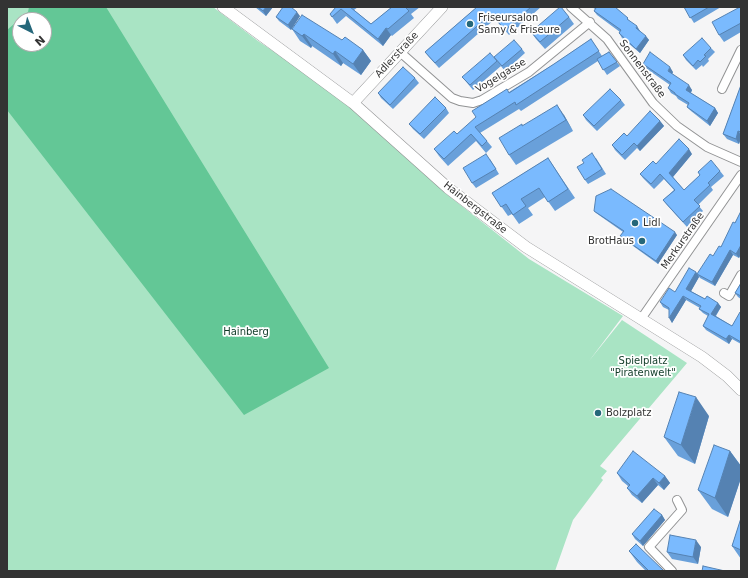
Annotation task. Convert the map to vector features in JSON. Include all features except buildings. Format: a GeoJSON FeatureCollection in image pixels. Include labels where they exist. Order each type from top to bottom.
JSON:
{"type":"FeatureCollection","features":[{"type":"Feature","properties":{"kind":"street","name":"Hainbergstraße"},"geometry":{"type":"LineString","coordinates":[[223,7],[353,103],[448,188],[480,213],[526,247],[702,357],[727,376],[741,390]]}},
{"type":"Feature","properties":{"kind":"street","name":"Adlerstraße"},"geometry":{"type":"LineString","coordinates":[[353,103],[442,7]]}},
{"type":"Feature","properties":{"kind":"street","name":"Sonnenstraße"},"geometry":{"type":"LineString","coordinates":[[571,7],[590,22],[607,39],[653,103],[677,126],[707,147],[741,162]]}},
{"type":"Feature","properties":{"kind":"street","name":"Vogelgasse"},"geometry":{"type":"LineString","coordinates":[[400,52],[452,98],[460,102],[473,103],[482,100],[529,72],[590,22]]}},
{"type":"Feature","properties":{"kind":"street"},"geometry":{"type":"LineString","coordinates":[[722,89],[741,50]]}},
{"type":"Feature","properties":{"kind":"street","name":"Merkurstraße"},"geometry":{"type":"LineString","coordinates":[[641,319],[741,175]]}},
{"type":"Feature","properties":{"kind":"street"},"geometry":{"type":"LineString","coordinates":[[724,293],[729,296],[741,275]]}},
{"type":"Feature","properties":{"kind":"street"},"geometry":{"type":"LineString","coordinates":[[672,571],[649,547],[682,510],[677,500]]}},
{"type":"Feature","properties":{"kind":"green space","name":"Hainberg"},"geometry":{"type":"Polygon","coordinates":[[[7,7],[213,7],[258,41],[337,94],[385,134],[444,192],[529,259],[623,316],[589,361],[622,320],[687,363],[600,466],[607,471],[601,478],[603,480],[573,520],[555,571],[7,571],[7,7]]]}},
{"type":"Feature","properties":{"kind":"green space"},"geometry":{"type":"Polygon","coordinates":[[[29,7],[106,7],[329,368],[244,415],[7,110],[7,30],[12,26],[12,52],[52,52],[52,12],[28,12],[29,7]]]}},
{"type":"Feature","properties":{"kind":"place","name":"Friseursalon Samy & Friseure"},"geometry":{"type":"Point","coordinates":[470,24]}},
{"type":"Feature","properties":{"kind":"place","name":"Lidl"},"geometry":{"type":"Point","coordinates":[635,223]}},
{"type":"Feature","properties":{"kind":"place","name":"BrotHaus"},"geometry":{"type":"Point","coordinates":[642,241]}},
{"type":"Feature","properties":{"kind":"place","name":"Bolzplatz"},"geometry":{"type":"Point","coordinates":[598,413]}},
{"type":"Feature","properties":{"kind":"park label","name":"Spielplatz \"Piratenwelt\""},"geometry":{"type":"Point","coordinates":[643,366]}}]}
